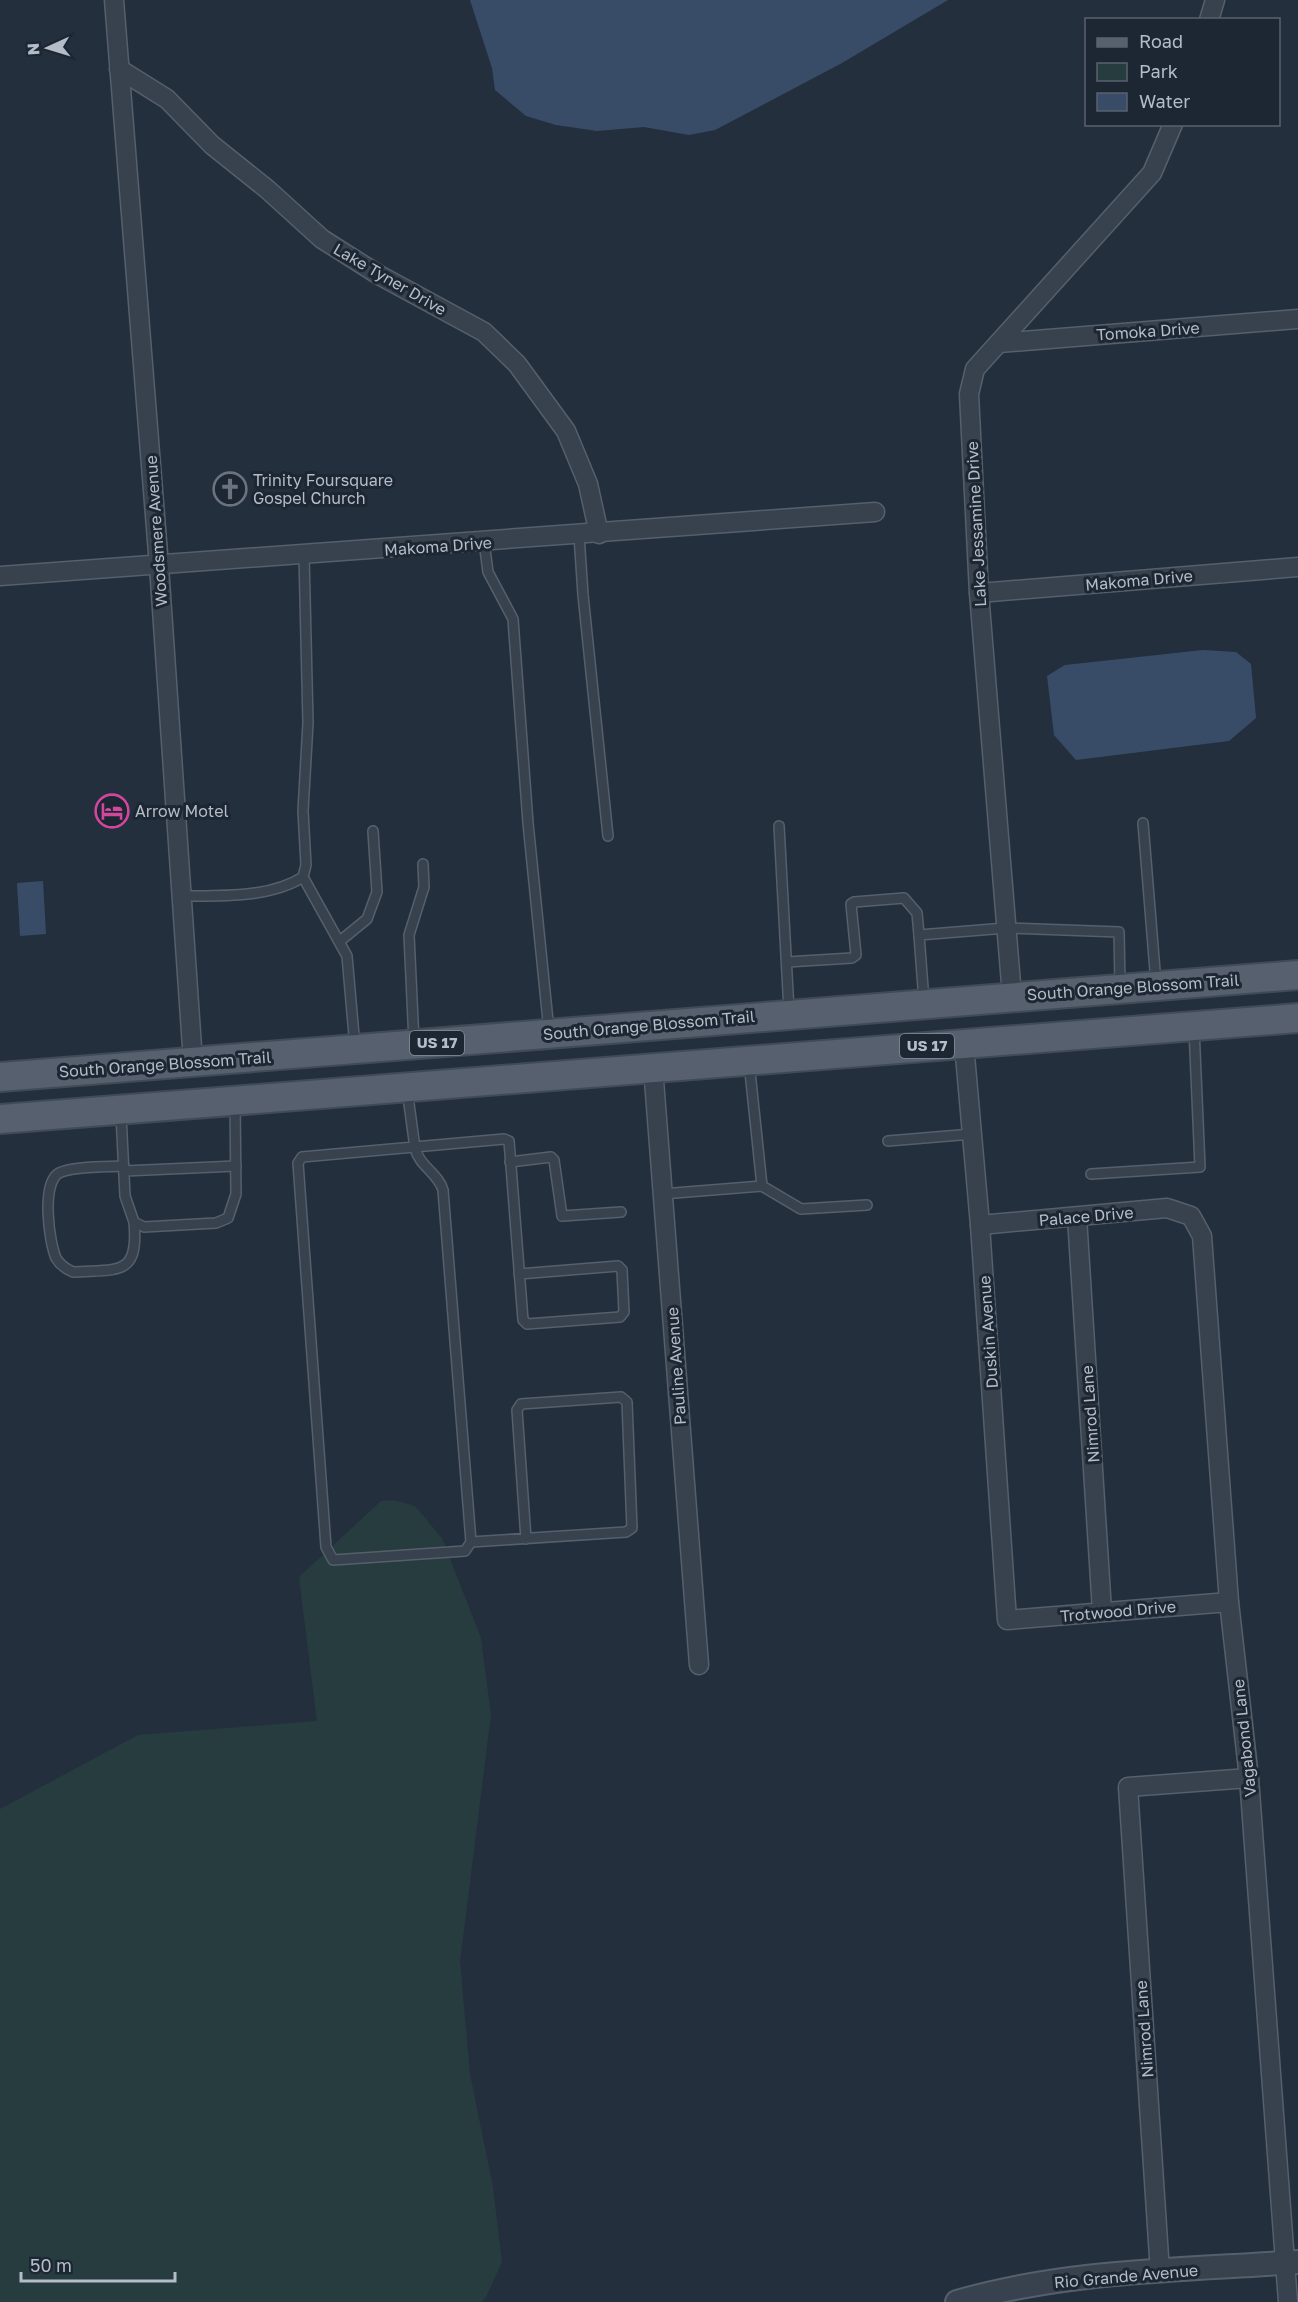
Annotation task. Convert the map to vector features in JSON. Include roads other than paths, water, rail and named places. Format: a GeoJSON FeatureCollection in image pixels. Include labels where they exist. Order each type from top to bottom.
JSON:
{"type":"FeatureCollection","features":[{"type":"Feature","properties":{"kind":"main road","name":"South Orange Blossom Trail"},"geometry":{"type":"LineString","coordinates":[[0,1077],[1298,975]]}},
{"type":"Feature","properties":{"kind":"main road","name":"US 17"},"geometry":{"type":"LineString","coordinates":[[0,1119],[1298,1018]]}},
{"type":"Feature","properties":{"kind":"main road"},"geometry":{"type":"LineString","coordinates":[[654,1067],[665,1050],[686,1034],[716,1020]]}},
{"type":"Feature","properties":{"kind":"main road"},"geometry":{"type":"LineString","coordinates":[[556,1075],[583,1063],[600,1049],[610,1028]]}},
{"type":"Feature","properties":{"kind":"street","name":"Woodsmere Avenue"},"geometry":{"type":"LineString","coordinates":[[114,0],[159,566],[193,1062]]}},
{"type":"Feature","properties":{"kind":"street"},"geometry":{"type":"LineString","coordinates":[[1210,18],[1215,0]]}},
{"type":"Feature","properties":{"kind":"street","name":"Lake Tyner Drive"},"geometry":{"type":"LineString","coordinates":[[119,69],[167,99],[212,145],[267,189],[322,239],[379,274],[484,332],[517,364],[566,431],[588,484],[599,534]]}},
{"type":"Feature","properties":{"kind":"street","name":"Lake Jessamine Drive"},"geometry":{"type":"LineString","coordinates":[[1012,996],[979,593],[969,394],[975,369],[1152,173],[1172,126]]}},
{"type":"Feature","properties":{"kind":"street","name":"Tomoka Drive"},"geometry":{"type":"LineString","coordinates":[[999,343],[1298,319]]}},
{"type":"Feature","properties":{"kind":"street","name":"Makoma Drive"},"geometry":{"type":"LineString","coordinates":[[0,576],[599,534],[875,512]]}},
{"type":"Feature","properties":{"kind":"street","name":"Makoma Drive"},"geometry":{"type":"LineString","coordinates":[[979,593],[1298,567]]}},
{"type":"Feature","properties":{"kind":"street","name":"Duskin Avenue"},"geometry":{"type":"LineString","coordinates":[[964,1044],[980,1225],[1007,1620]]}},
{"type":"Feature","properties":{"kind":"street","name":"Pauline Avenue"},"geometry":{"type":"LineString","coordinates":[[654,1067],[699,1665]]}},
{"type":"Feature","properties":{"kind":"street","name":"Palace Drive"},"geometry":{"type":"LineString","coordinates":[[980,1225],[1167,1209],[1191,1216]]}},
{"type":"Feature","properties":{"kind":"street","name":"Vagabond Lane"},"geometry":{"type":"LineString","coordinates":[[1191,1216],[1202,1236],[1229,1602],[1249,1778],[1291,2263],[1288,2302]]}},
{"type":"Feature","properties":{"kind":"street","name":"Nimrod Lane"},"geometry":{"type":"LineString","coordinates":[[1077,1217],[1102,1611]]}},
{"type":"Feature","properties":{"kind":"street","name":"Trotwood Drive"},"geometry":{"type":"LineString","coordinates":[[1007,1620],[1229,1602]]}},
{"type":"Feature","properties":{"kind":"street","name":"Nimrod Lane"},"geometry":{"type":"LineString","coordinates":[[1160,2272],[1128,1786],[1249,1778]]}},
{"type":"Feature","properties":{"kind":"street","name":"Rio Grande Avenue"},"geometry":{"type":"LineString","coordinates":[[957,2302],[1002,2289],[1060,2280],[1291,2263]]}},
{"type":"Feature","properties":{"kind":"lane"},"geometry":{"type":"LineString","coordinates":[[579,535],[608,836]]}},
{"type":"Feature","properties":{"kind":"lane"},"geometry":{"type":"LineString","coordinates":[[484,542],[488,572],[513,619],[528,823],[549,1033]]}},
{"type":"Feature","properties":{"kind":"lane"},"geometry":{"type":"LineString","coordinates":[[182,896],[264,891],[294,883],[303,877],[306,865],[303,811],[308,723],[304,555]]}},
{"type":"Feature","properties":{"kind":"lane"},"geometry":{"type":"LineString","coordinates":[[1143,823],[1156,985]]}},
{"type":"Feature","properties":{"kind":"lane"},"geometry":{"type":"LineString","coordinates":[[779,826],[789,1014]]}},
{"type":"Feature","properties":{"kind":"lane"},"geometry":{"type":"LineString","coordinates":[[340,942],[367,919],[377,891],[373,831]]}},
{"type":"Feature","properties":{"kind":"lane"},"geometry":{"type":"LineString","coordinates":[[414,1044],[409,934],[424,887],[423,864]]}},
{"type":"Feature","properties":{"kind":"lane"},"geometry":{"type":"LineString","coordinates":[[303,877],[348,956],[355,1049]]}},
{"type":"Feature","properties":{"kind":"lane"},"geometry":{"type":"LineString","coordinates":[[787,962],[852,958],[856,955],[851,904],[904,898],[917,913],[925,1003]]}},
{"type":"Feature","properties":{"kind":"lane"},"geometry":{"type":"LineString","coordinates":[[919,935],[1006,928],[1119,932],[1120,988]]}},
{"type":"Feature","properties":{"kind":"lane"},"geometry":{"type":"LineString","coordinates":[[1091,1174],[1200,1167],[1193,1026]]}},
{"type":"Feature","properties":{"kind":"lane"},"geometry":{"type":"LineString","coordinates":[[749,1060],[762,1186]]}},
{"type":"Feature","properties":{"kind":"lane"},"geometry":{"type":"LineString","coordinates":[[407,1087],[415,1148],[422,1163],[440,1180],[443,1190],[471,1542],[465,1551],[333,1560],[326,1547],[298,1163],[302,1157],[415,1148],[504,1139],[509,1141],[510,1162],[519,1274],[523,1320],[527,1324],[620,1317],[624,1312],[622,1270],[618,1266],[519,1274]]}},
{"type":"Feature","properties":{"kind":"lane"},"geometry":{"type":"LineString","coordinates":[[134,1222],[144,1227],[216,1223],[228,1218],[236,1194],[235,1101]]}},
{"type":"Feature","properties":{"kind":"lane"},"geometry":{"type":"LineString","coordinates":[[120,1110],[124,1168],[125,1196],[134,1222],[136,1246],[134,1256],[118,1269],[74,1272],[57,1260],[53,1250],[47,1193],[51,1182],[59,1173],[124,1168],[236,1166]]}},
{"type":"Feature","properties":{"kind":"lane"},"geometry":{"type":"LineString","coordinates":[[888,1141],[972,1134]]}},
{"type":"Feature","properties":{"kind":"lane"},"geometry":{"type":"LineString","coordinates":[[510,1162],[550,1157],[554,1160],[562,1216],[621,1212]]}},
{"type":"Feature","properties":{"kind":"lane"},"geometry":{"type":"LineString","coordinates":[[662,1194],[762,1186],[801,1209],[867,1205]]}},
{"type":"Feature","properties":{"kind":"lane"},"geometry":{"type":"LineString","coordinates":[[471,1542],[526,1539],[626,1532],[632,1528],[627,1402],[621,1397],[521,1404],[517,1410],[526,1539]]}},
{"type":"Feature","properties":{"kind":"water"},"geometry":{"type":"Polygon","coordinates":[[[470,0],[948,0],[842,63],[715,130],[689,135],[644,127],[597,131],[556,125],[526,116],[495,90],[492,68],[470,0]]]}},
{"type":"Feature","properties":{"kind":"water"},"geometry":{"type":"Polygon","coordinates":[[[1203,650],[1236,652],[1251,664],[1256,718],[1229,741],[1076,760],[1054,735],[1047,676],[1065,665],[1203,650]]]}},
{"type":"Feature","properties":{"kind":"water"},"geometry":{"type":"Polygon","coordinates":[[[43,881],[46,934],[20,936],[17,883],[43,881]]]}},
{"type":"Feature","properties":{"kind":"place","name":"Trinity Foursquare Gospel Church"},"geometry":{"type":"Point","coordinates":[230,489]}},
{"type":"Feature","properties":{"kind":"place","name":"Arrow Motel"},"geometry":{"type":"Point","coordinates":[112,811]}}]}
